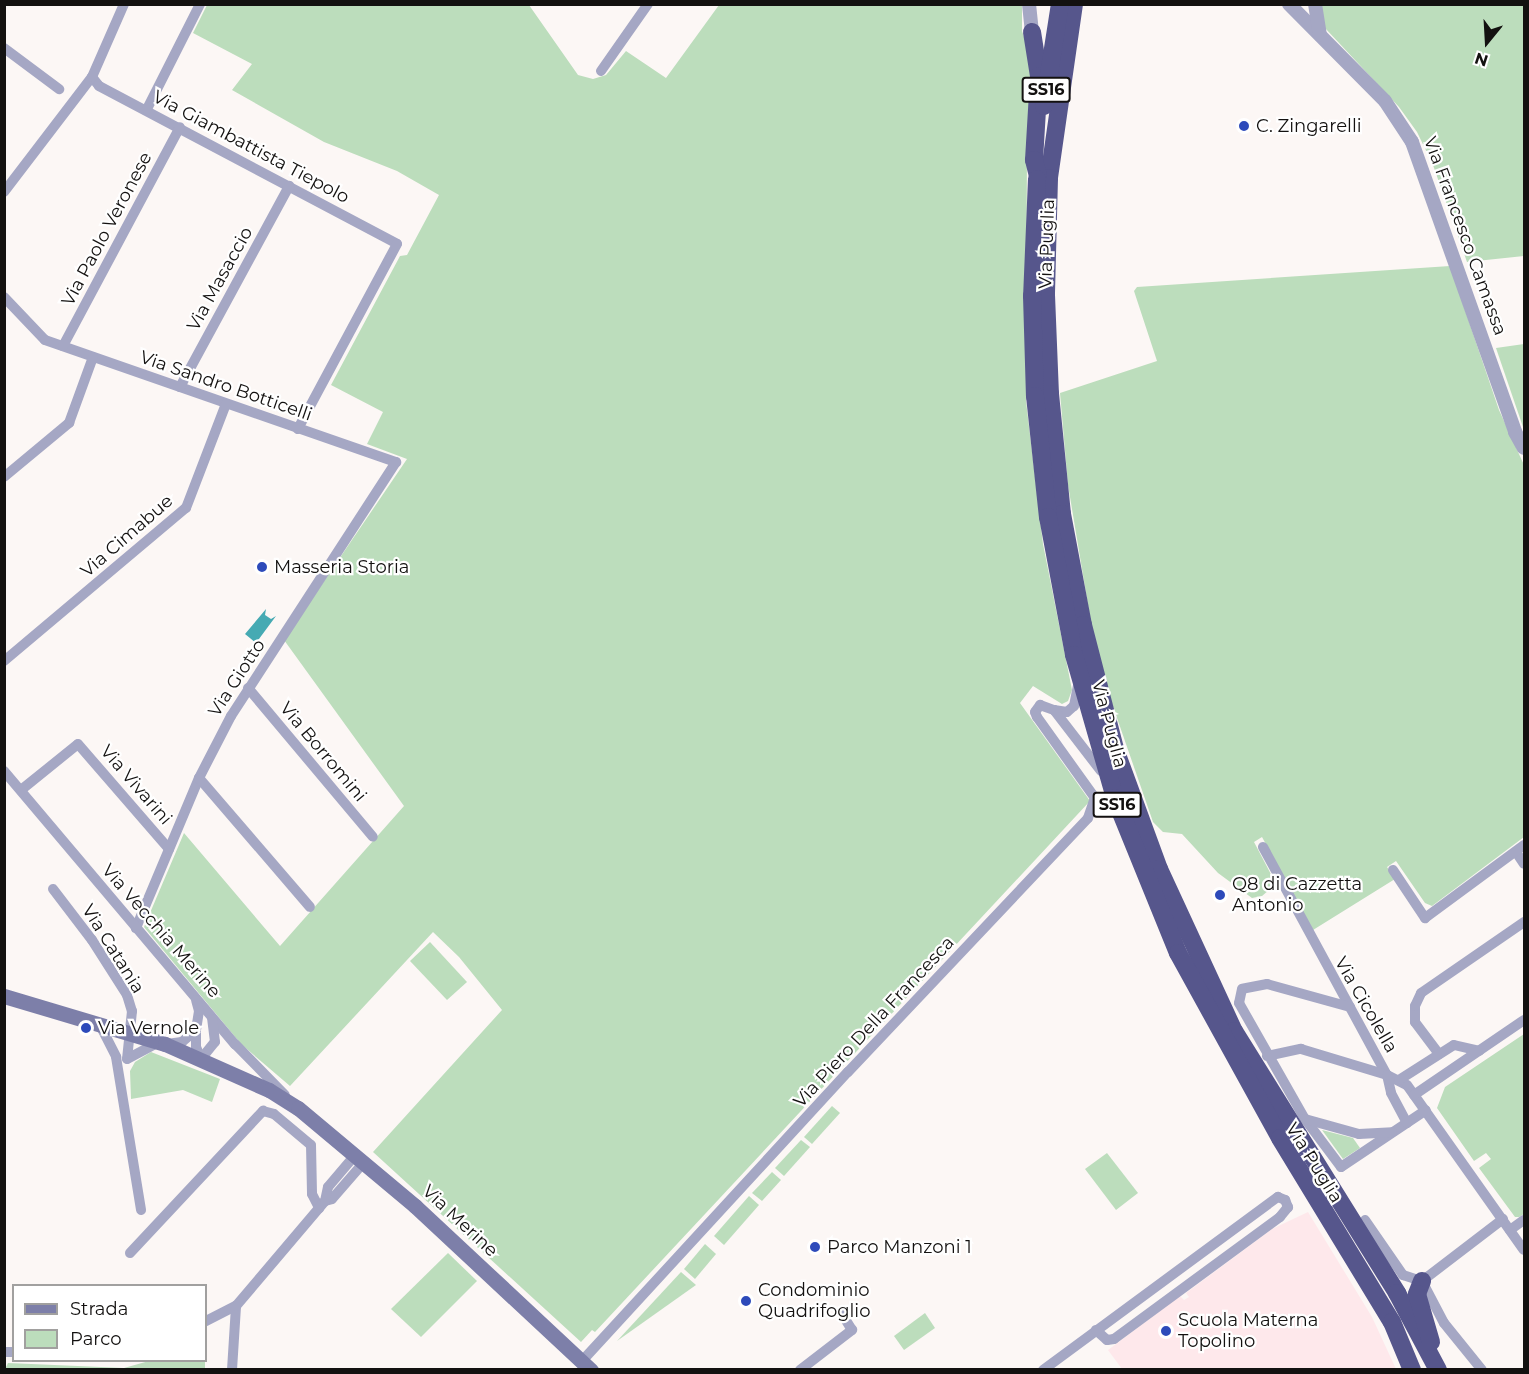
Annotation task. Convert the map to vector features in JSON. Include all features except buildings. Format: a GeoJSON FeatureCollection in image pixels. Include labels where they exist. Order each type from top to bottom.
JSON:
{"type":"FeatureCollection","features":[{"type":"Feature","properties":{"kind":"highway","name":"Via Puglia"},"geometry":{"type":"LineString","coordinates":[[1060,4],[1038,176],[1032,296],[1035,396],[1048,517],[1074,656],[1115,798],[1178,953],[1280,1138],[1392,1322],[1412,1370]]}},
{"type":"Feature","properties":{"kind":"highway","name":"Via Puglia"},"geometry":{"type":"LineString","coordinates":[[1074,4],[1049,177],[1046,295],[1050,394],[1062,514],[1083,626],[1112,738],[1159,869],[1234,1031],[1436,1364]]}},
{"type":"Feature","properties":{"kind":"highway"},"geometry":{"type":"LineString","coordinates":[[1032,32],[1039,76],[1034,160],[1038,176]]}},
{"type":"Feature","properties":{"kind":"highway"},"geometry":{"type":"LineString","coordinates":[[1422,1281],[1417,1294],[1428,1326],[1436,1364]]}},
{"type":"Feature","properties":{"kind":"main road"},"geometry":{"type":"LineString","coordinates":[[5,999],[97,1022],[162,1043],[269,1090],[298,1108]]}},
{"type":"Feature","properties":{"kind":"main road","name":"Via Merine"},"geometry":{"type":"LineString","coordinates":[[298,1108],[361,1158],[586,1365]]}},
{"type":"Feature","properties":{"kind":"street"},"geometry":{"type":"LineString","coordinates":[[4,192],[92,77],[124,4]]}},
{"type":"Feature","properties":{"kind":"street"},"geometry":{"type":"LineString","coordinates":[[147,109],[200,4]]}},
{"type":"Feature","properties":{"kind":"street"},"geometry":{"type":"LineString","coordinates":[[601,71],[648,4]]}},
{"type":"Feature","properties":{"kind":"street"},"geometry":{"type":"LineString","coordinates":[[1029,4],[1032,32]]}},
{"type":"Feature","properties":{"kind":"street","name":"Via Francesco Camassa"},"geometry":{"type":"LineString","coordinates":[[1292,4],[1324,42],[1385,101],[1412,142],[1515,432],[1524,448]]}},
{"type":"Feature","properties":{"kind":"street"},"geometry":{"type":"LineString","coordinates":[[1315,4],[1324,42]]}},
{"type":"Feature","properties":{"kind":"street"},"geometry":{"type":"LineString","coordinates":[[4,48],[59,89]]}},
{"type":"Feature","properties":{"kind":"street","name":"Via Giambattista Tiepolo"},"geometry":{"type":"LineString","coordinates":[[92,77],[99,86],[147,109],[397,244],[298,429]]}},
{"type":"Feature","properties":{"kind":"street","name":"Via Paolo Veronese"},"geometry":{"type":"LineString","coordinates":[[63,346],[180,127]]}},
{"type":"Feature","properties":{"kind":"street","name":"Via Masaccio"},"geometry":{"type":"LineString","coordinates":[[180,387],[289,186]]}},
{"type":"Feature","properties":{"kind":"street","name":"Via Sandro Botticelli"},"geometry":{"type":"LineString","coordinates":[[4,297],[45,340],[396,462]]}},
{"type":"Feature","properties":{"kind":"street"},"geometry":{"type":"LineString","coordinates":[[4,477],[69,423],[93,357]]}},
{"type":"Feature","properties":{"kind":"street","name":"Via Cimabue"},"geometry":{"type":"LineString","coordinates":[[4,661],[186,508],[226,404]]}},
{"type":"Feature","properties":{"kind":"street","name":"Via Giotto"},"geometry":{"type":"LineString","coordinates":[[136,928],[199,778],[248,688],[396,462]]}},
{"type":"Feature","properties":{"kind":"street","name":"Via Piero Della Francesca"},"geometry":{"type":"LineString","coordinates":[[586,1365],[848,1071],[1088,818],[1095,798],[1035,712],[1040,705],[1067,712],[1080,693],[1074,656]]}},
{"type":"Feature","properties":{"kind":"street","name":"Via Borromini"},"geometry":{"type":"LineString","coordinates":[[248,688],[373,837]]}},
{"type":"Feature","properties":{"kind":"street"},"geometry":{"type":"LineString","coordinates":[[1054,710],[1097,763],[1115,798]]}},
{"type":"Feature","properties":{"kind":"street","name":"Via Vivarini"},"geometry":{"type":"LineString","coordinates":[[21,790],[78,744],[169,849]]}},
{"type":"Feature","properties":{"kind":"street","name":"Via Vecchia Merine"},"geometry":{"type":"LineString","coordinates":[[4,771],[208,1011],[298,1108]]}},
{"type":"Feature","properties":{"kind":"street"},"geometry":{"type":"LineString","coordinates":[[199,778],[310,907]]}},
{"type":"Feature","properties":{"kind":"street","name":"Via Cicolella"},"geometry":{"type":"LineString","coordinates":[[1263,847],[1387,1075],[1403,1082]]}},
{"type":"Feature","properties":{"kind":"street"},"geometry":{"type":"LineString","coordinates":[[1394,870],[1425,918],[1520,848],[1524,864]]}},
{"type":"Feature","properties":{"kind":"street","name":"Via Catania"},"geometry":{"type":"LineString","coordinates":[[53,889],[92,940],[127,995],[132,1011],[129,1032],[121,1058]]}},
{"type":"Feature","properties":{"kind":"street"},"geometry":{"type":"LineString","coordinates":[[1439,1054],[1415,1022],[1415,1006],[1421,993],[1524,922]]}},
{"type":"Feature","properties":{"kind":"street"},"geometry":{"type":"LineString","coordinates":[[1350,1007],[1267,984],[1242,989],[1239,1003],[1267,1056],[1305,1119],[1341,1167],[1426,1110]]}},
{"type":"Feature","properties":{"kind":"street"},"geometry":{"type":"LineString","coordinates":[[194,994],[199,1011],[195,1047],[201,1059],[215,1042],[208,1011]]}},
{"type":"Feature","properties":{"kind":"street"},"geometry":{"type":"LineString","coordinates":[[1414,1095],[1524,1020]]}},
{"type":"Feature","properties":{"kind":"street"},"geometry":{"type":"LineString","coordinates":[[97,1022],[121,1058],[119,1076],[141,1210]]}},
{"type":"Feature","properties":{"kind":"street"},"geometry":{"type":"LineString","coordinates":[[121,1058],[162,1043],[182,1042],[196,1030]]}},
{"type":"Feature","properties":{"kind":"street"},"geometry":{"type":"LineString","coordinates":[[1391,1093],[1439,1054],[1454,1045],[1479,1051]]}},
{"type":"Feature","properties":{"kind":"street"},"geometry":{"type":"LineString","coordinates":[[1267,1056],[1301,1049],[1387,1075],[1391,1093],[1407,1123]]}},
{"type":"Feature","properties":{"kind":"street"},"geometry":{"type":"LineString","coordinates":[[1403,1082],[1426,1110],[1524,1250]]}},
{"type":"Feature","properties":{"kind":"street"},"geometry":{"type":"LineString","coordinates":[[130,1253],[263,1111],[274,1114],[308,1140],[314,1162],[328,1188]]}},
{"type":"Feature","properties":{"kind":"street"},"geometry":{"type":"LineString","coordinates":[[1305,1119],[1359,1134],[1393,1132]]}},
{"type":"Feature","properties":{"kind":"street"},"geometry":{"type":"LineString","coordinates":[[207,1321],[236,1306],[322,1204],[328,1188],[361,1158]]}},
{"type":"Feature","properties":{"kind":"street"},"geometry":{"type":"LineString","coordinates":[[322,1204],[333,1199],[361,1158]]}},
{"type":"Feature","properties":{"kind":"street"},"geometry":{"type":"LineString","coordinates":[[314,1162],[312,1194],[322,1204]]}},
{"type":"Feature","properties":{"kind":"street"},"geometry":{"type":"LineString","coordinates":[[1043,1370],[1096,1330],[1278,1197],[1285,1200],[1288,1207],[1280,1217],[1114,1339],[1107,1340],[1096,1330]]}},
{"type":"Feature","properties":{"kind":"street"},"geometry":{"type":"LineString","coordinates":[[1422,1281],[1503,1219]]}},
{"type":"Feature","properties":{"kind":"street"},"geometry":{"type":"LineString","coordinates":[[1365,1220],[1403,1275],[1422,1281],[1444,1323],[1482,1370]]}},
{"type":"Feature","properties":{"kind":"street"},"geometry":{"type":"LineString","coordinates":[[1510,1230],[1524,1220]]}},
{"type":"Feature","properties":{"kind":"street"},"geometry":{"type":"LineString","coordinates":[[1171,1275],[1180,1290]]}},
{"type":"Feature","properties":{"kind":"street"},"geometry":{"type":"LineString","coordinates":[[232,1370],[236,1306]]}},
{"type":"Feature","properties":{"kind":"street"},"geometry":{"type":"LineString","coordinates":[[800,1370],[852,1330],[842,1314]]}},
{"type":"Feature","properties":{"kind":"shaded area"},"geometry":{"type":"Polygon","coordinates":[[[1308,1212],[1372,1317],[1396,1369],[1122,1369],[1108,1350],[1180,1296],[1184,1300],[1189,1297],[1186,1293],[1272,1229],[1308,1212]]]}},
{"type":"Feature","properties":{"kind":"green space"},"geometry":{"type":"Polygon","coordinates":[[[1321,4],[1524,5],[1524,256],[1467,262],[1433,165],[1417,132],[1399,107],[1325,28],[1321,4]]]}},
{"type":"Feature","properties":{"kind":"green space"},"geometry":{"type":"Polygon","coordinates":[[[207,5],[529,5],[578,75],[593,79],[606,75],[626,51],[666,78],[719,5],[1022,5],[1022,31],[1034,67],[1027,143],[1026,401],[1043,544],[1072,690],[1068,701],[1062,704],[1033,686],[1020,703],[1090,801],[595,1332],[592,1330],[581,1342],[373,1152],[502,1010],[459,957],[433,932],[290,1086],[241,1044],[144,927],[184,833],[280,946],[404,806],[284,640],[407,459],[367,444],[383,412],[331,385],[400,256],[407,255],[439,195],[397,171],[324,142],[232,90],[252,64],[193,33],[207,5]]]}},
{"type":"Feature","properties":{"kind":"green space"},"geometry":{"type":"Polygon","coordinates":[[[1450,266],[1499,410],[1524,465],[1524,837],[1432,906],[1425,903],[1396,861],[1387,867],[1395,879],[1313,930],[1262,837],[1254,842],[1276,884],[1262,896],[1252,898],[1218,873],[1182,834],[1163,832],[1153,822],[1108,692],[1091,623],[1068,485],[1060,393],[1157,361],[1134,291],[1137,287],[1450,266]]]}},
{"type":"Feature","properties":{"kind":"green space"},"geometry":{"type":"Polygon","coordinates":[[[1524,344],[1524,430],[1496,348],[1524,344]]]}},
{"type":"Feature","properties":{"kind":"green space"},"geometry":{"type":"Polygon","coordinates":[[[430,942],[467,982],[447,1000],[410,961],[430,942]]]}},
{"type":"Feature","properties":{"kind":"green space"},"geometry":{"type":"Polygon","coordinates":[[[1524,1034],[1524,1214],[1515,1217],[1479,1168],[1491,1159],[1486,1153],[1474,1161],[1437,1108],[1445,1087],[1524,1034]]]}},
{"type":"Feature","properties":{"kind":"green space"},"geometry":{"type":"Polygon","coordinates":[[[151,1052],[220,1079],[212,1102],[183,1090],[131,1099],[130,1071],[135,1062],[151,1052]]]}},
{"type":"Feature","properties":{"kind":"green space"},"geometry":{"type":"Polygon","coordinates":[[[832,1106],[840,1113],[812,1144],[804,1137],[832,1106]]]}},
{"type":"Feature","properties":{"kind":"green space"},"geometry":{"type":"Polygon","coordinates":[[[1322,1130],[1353,1138],[1360,1148],[1343,1159],[1322,1130]]]}},
{"type":"Feature","properties":{"kind":"green space"},"geometry":{"type":"Polygon","coordinates":[[[801,1140],[810,1147],[784,1176],[775,1168],[801,1140]]]}},
{"type":"Feature","properties":{"kind":"green space"},"geometry":{"type":"Polygon","coordinates":[[[1107,1153],[1138,1193],[1116,1210],[1085,1169],[1107,1153]]]}},
{"type":"Feature","properties":{"kind":"green space"},"geometry":{"type":"Polygon","coordinates":[[[772,1172],[781,1180],[762,1201],[752,1193],[772,1172]]]}},
{"type":"Feature","properties":{"kind":"green space"},"geometry":{"type":"Polygon","coordinates":[[[749,1196],[759,1205],[724,1245],[714,1236],[749,1196]]]}},
{"type":"Feature","properties":{"kind":"green space"},"geometry":{"type":"Polygon","coordinates":[[[705,1244],[716,1254],[695,1279],[684,1269],[705,1244]]]}},
{"type":"Feature","properties":{"kind":"green space"},"geometry":{"type":"Polygon","coordinates":[[[448,1253],[477,1281],[421,1337],[391,1309],[448,1253]]]}},
{"type":"Feature","properties":{"kind":"green space"},"geometry":{"type":"Polygon","coordinates":[[[681,1272],[696,1285],[617,1341],[681,1272]]]}},
{"type":"Feature","properties":{"kind":"green space"},"geometry":{"type":"Polygon","coordinates":[[[925,1313],[935,1328],[904,1350],[894,1336],[925,1313]]]}},
{"type":"Feature","properties":{"kind":"green space"},"geometry":{"type":"Polygon","coordinates":[[[145,1362],[205,1362],[205,1369],[5,1369],[8,1363],[124,1368],[145,1362]]]}},
{"type":"Feature","properties":{"kind":"water"},"geometry":{"type":"Polygon","coordinates":[[[266,609],[265,615],[271,619],[276,616],[256,643],[245,634],[266,609]]]}},
{"type":"Feature","properties":{"kind":"place","name":"C. Zingarelli"},"geometry":{"type":"Point","coordinates":[1244,126]}},
{"type":"Feature","properties":{"kind":"place","name":"Masseria Storia"},"geometry":{"type":"Point","coordinates":[262,567]}},
{"type":"Feature","properties":{"kind":"place","name":"Q8 di Cazzetta Antonio"},"geometry":{"type":"Point","coordinates":[1220,895]}},
{"type":"Feature","properties":{"kind":"place","name":"Via Vernole"},"geometry":{"type":"Point","coordinates":[86,1028]}},
{"type":"Feature","properties":{"kind":"place","name":"Parco Manzoni 1"},"geometry":{"type":"Point","coordinates":[815,1247]}},
{"type":"Feature","properties":{"kind":"place","name":"Condominio Quadrifoglio"},"geometry":{"type":"Point","coordinates":[746,1301]}},
{"type":"Feature","properties":{"kind":"place","name":"Scuola Materna Topolino"},"geometry":{"type":"Point","coordinates":[1166,1331]}}]}
